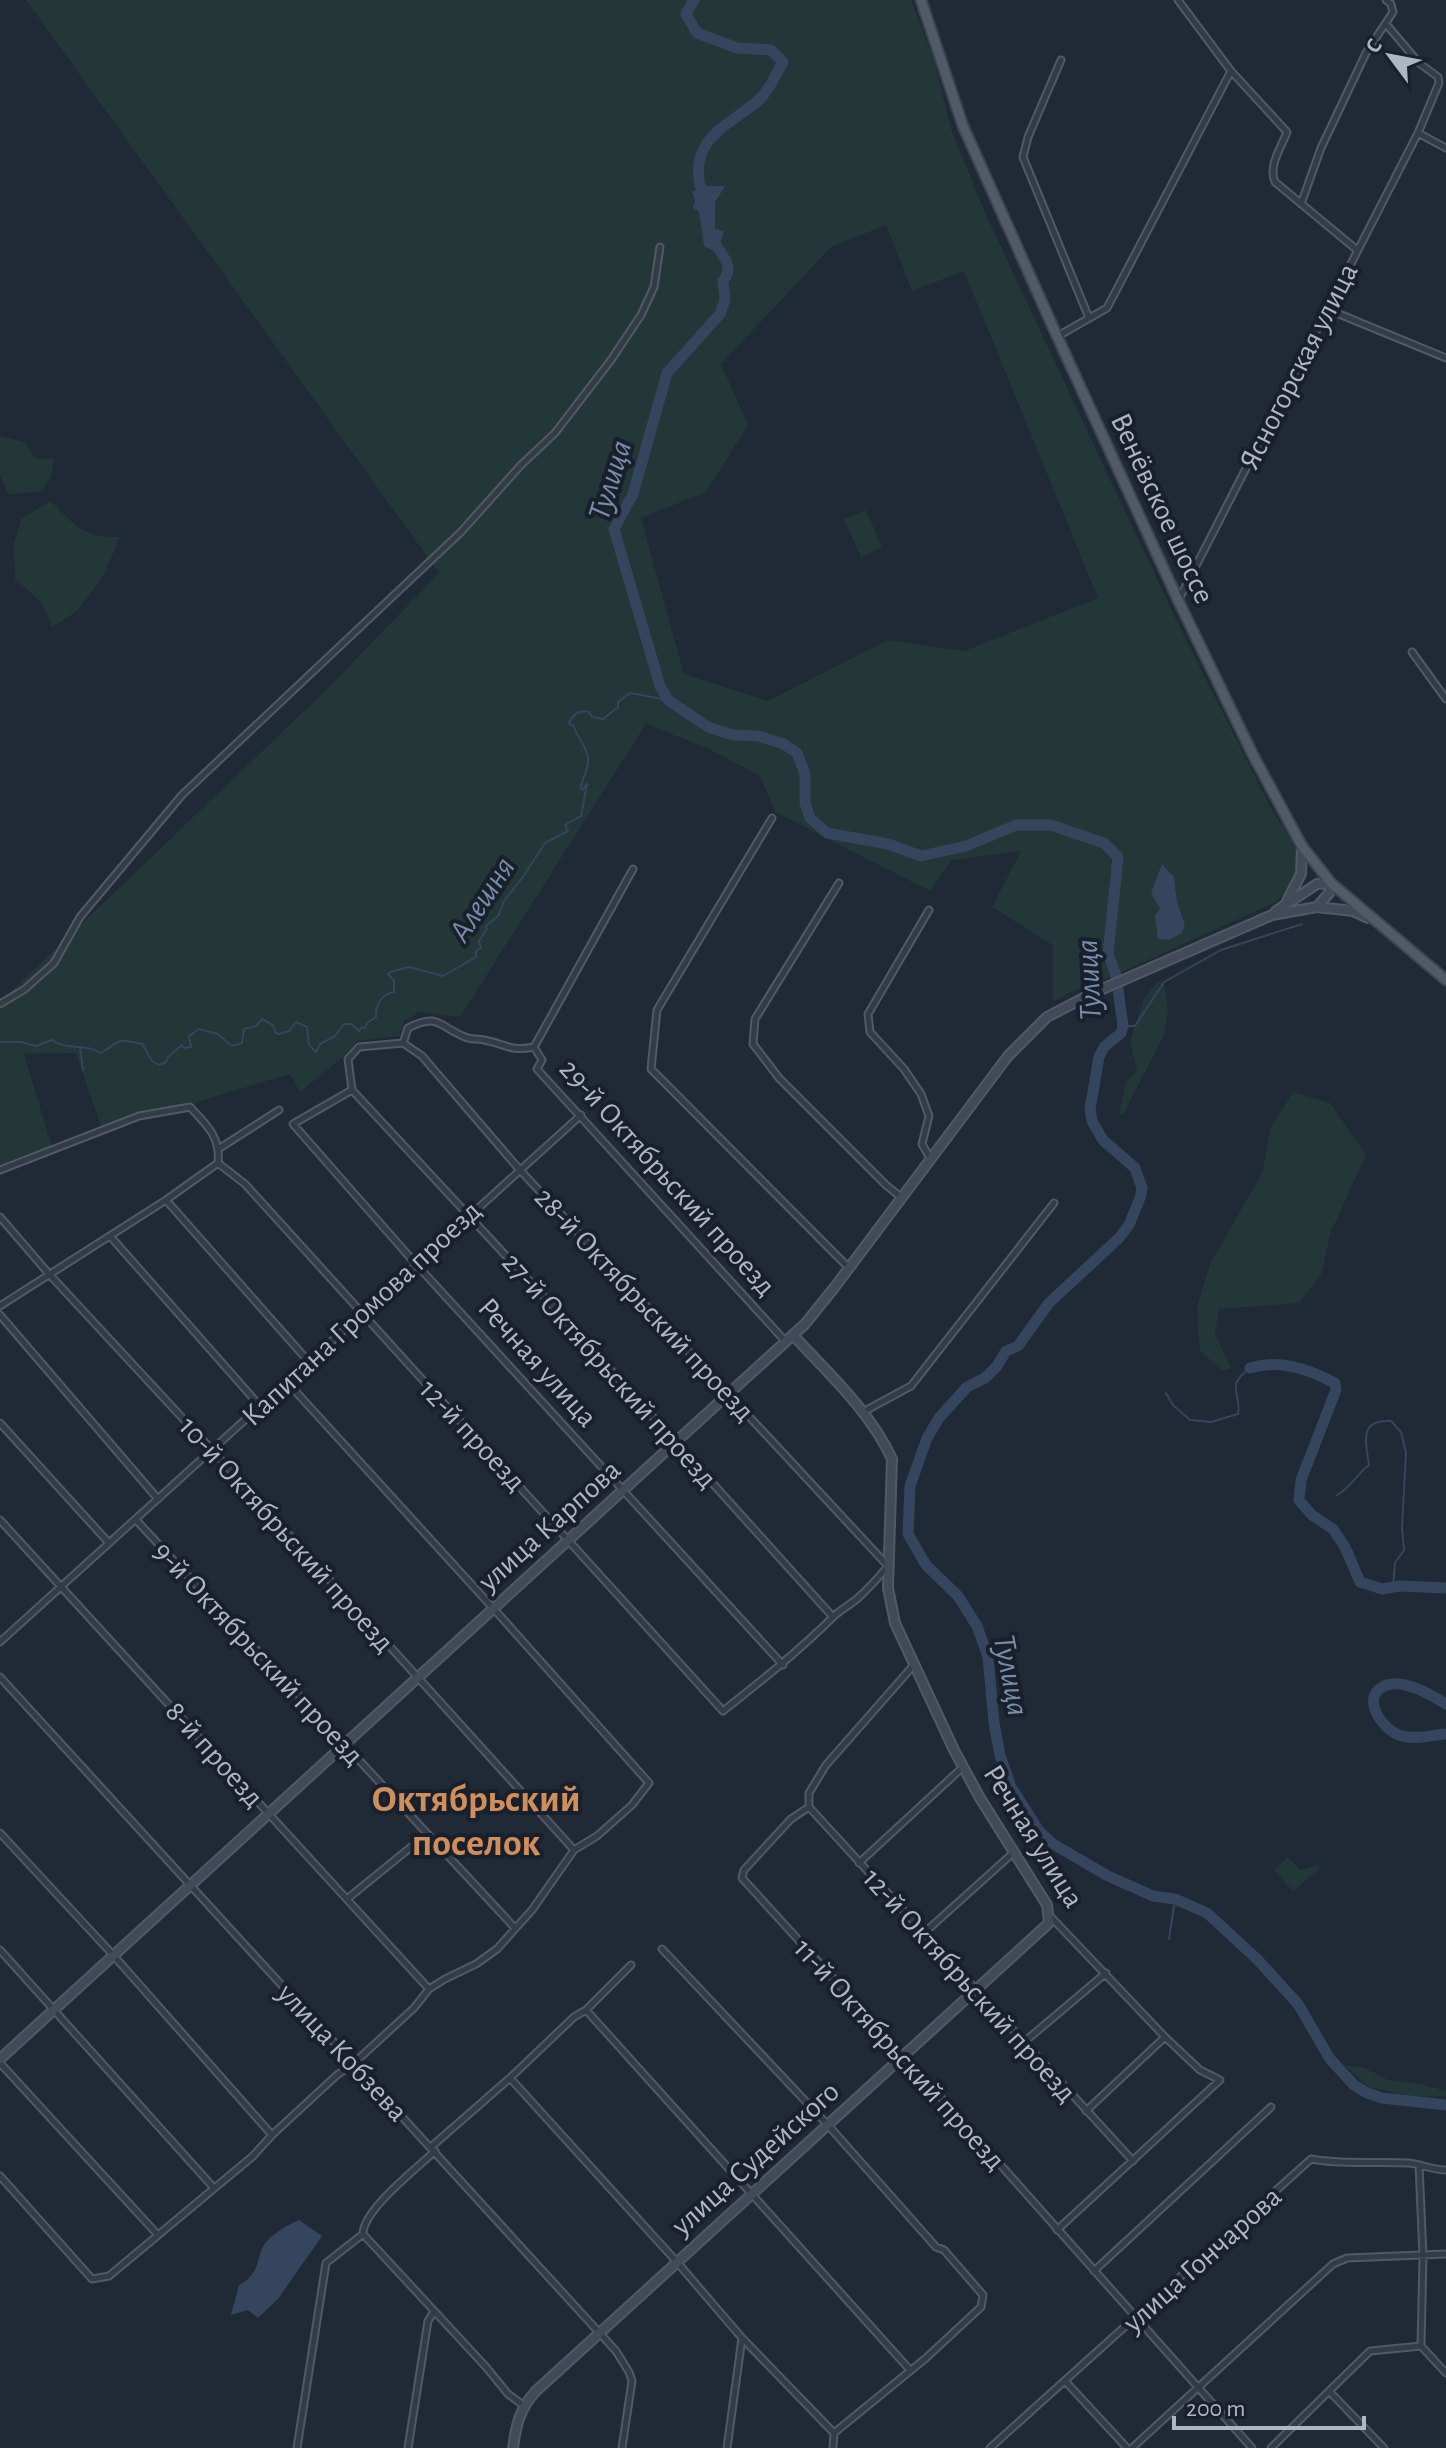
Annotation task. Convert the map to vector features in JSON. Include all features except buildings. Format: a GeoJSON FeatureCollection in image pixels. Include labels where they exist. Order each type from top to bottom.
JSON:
{"type":"FeatureCollection","features":[{"type":"Feature","properties":{"kind":"main road","name":"Венёвское шоссе"},"geometry":{"type":"LineString","coordinates":[[921,0],[963,126],[1178,600],[1253,755],[1302,846],[1331,883],[1446,980]]}},
{"type":"Feature","properties":{"kind":"main road"},"geometry":{"type":"LineString","coordinates":[[1284,905],[1299,882],[1302,846]]}},
{"type":"Feature","properties":{"kind":"main road"},"geometry":{"type":"LineString","coordinates":[[1272,915],[1317,884],[1331,883],[1330,892],[1317,907]]}},
{"type":"Feature","properties":{"kind":"main road"},"geometry":{"type":"LineString","coordinates":[[1272,915],[1317,907],[1353,911],[1380,925]]}},
{"type":"Feature","properties":{"kind":"main road","name":"улица Карпова"},"geometry":{"type":"LineString","coordinates":[[0,2061],[790,1338],[850,1268],[1022,1040],[1047,1017],[1091,994],[1272,915]]}},
{"type":"Feature","properties":{"kind":"main road","name":"29-й Октябрьский проезд"},"geometry":{"type":"LineString","coordinates":[[790,1338],[862,1412],[884,1442],[892,1459],[888,1566]]}},
{"type":"Feature","properties":{"kind":"main road","name":"Речная улица"},"geometry":{"type":"LineString","coordinates":[[888,1566],[888,1588],[895,1623],[913,1666],[963,1767],[1047,1905],[1050,1916]]}},
{"type":"Feature","properties":{"kind":"main road","name":"улица Судейского"},"geometry":{"type":"LineString","coordinates":[[523,2405],[598,2332],[1044,1929],[1050,1916]]}},
{"type":"Feature","properties":{"kind":"main road"},"geometry":{"type":"LineString","coordinates":[[513,2448],[523,2405]]}},
{"type":"Feature","properties":{"kind":"street"},"geometry":{"type":"LineString","coordinates":[[1178,0],[1231,71],[1287,132],[1273,165],[1275,182],[1357,250]]}},
{"type":"Feature","properties":{"kind":"street"},"geometry":{"type":"LineString","coordinates":[[1301,204],[1321,148],[1359,66],[1377,32],[1393,12],[1386,0]]}},
{"type":"Feature","properties":{"kind":"street","name":"Ясногорская улица"},"geometry":{"type":"LineString","coordinates":[[1178,600],[1418,133],[1439,83],[1438,77],[1419,63],[1386,24]]}},
{"type":"Feature","properties":{"kind":"street"},"geometry":{"type":"LineString","coordinates":[[1061,60],[1028,137],[1023,157],[1089,318]]}},
{"type":"Feature","properties":{"kind":"street"},"geometry":{"type":"LineString","coordinates":[[1057,336],[1107,308],[1231,71]]}},
{"type":"Feature","properties":{"kind":"street"},"geometry":{"type":"LineString","coordinates":[[1418,133],[1446,148]]}},
{"type":"Feature","properties":{"kind":"street"},"geometry":{"type":"LineString","coordinates":[[0,1004],[25,989],[54,963],[80,917],[182,795],[461,532],[520,466],[555,433],[641,315],[654,287],[660,247]]}},
{"type":"Feature","properties":{"kind":"street"},"geometry":{"type":"LineString","coordinates":[[1327,309],[1446,358]]}},
{"type":"Feature","properties":{"kind":"street"},"geometry":{"type":"LineString","coordinates":[[1412,652],[1446,699]]}},
{"type":"Feature","properties":{"kind":"street"},"geometry":{"type":"LineString","coordinates":[[772,818],[657,1010],[651,1069],[850,1268]]}},
{"type":"Feature","properties":{"kind":"street"},"geometry":{"type":"LineString","coordinates":[[534,1047],[633,869]]}},
{"type":"Feature","properties":{"kind":"street"},"geometry":{"type":"LineString","coordinates":[[839,883],[755,1019],[753,1044],[779,1078],[902,1198]]}},
{"type":"Feature","properties":{"kind":"street"},"geometry":{"type":"LineString","coordinates":[[929,910],[868,1014],[870,1032],[904,1069],[921,1094],[929,1116],[922,1144],[931,1159]]}},
{"type":"Feature","properties":{"kind":"street","name":"29-й Октябрьский проезд"},"geometry":{"type":"LineString","coordinates":[[403,1043],[408,1028],[422,1021],[438,1021],[467,1038],[483,1039],[516,1051],[534,1047],[542,1060],[537,1069],[790,1338]]}},
{"type":"Feature","properties":{"kind":"street"},"geometry":{"type":"LineString","coordinates":[[352,1090],[348,1059],[359,1047],[403,1043]]}},
{"type":"Feature","properties":{"kind":"street","name":"28-й Октябрьский проезд"},"geometry":{"type":"LineString","coordinates":[[403,1043],[422,1056],[519,1169],[888,1566]]}},
{"type":"Feature","properties":{"kind":"street","name":"Речная улица"},"geometry":{"type":"LineString","coordinates":[[352,1090],[293,1124],[415,1263],[783,1665]]}},
{"type":"Feature","properties":{"kind":"street","name":"27-й Октябрьский проезд"},"geometry":{"type":"LineString","coordinates":[[352,1090],[833,1617]]}},
{"type":"Feature","properties":{"kind":"street"},"geometry":{"type":"LineString","coordinates":[[0,1170],[139,1116],[190,1107],[208,1126],[220,1148],[218,1163],[166,1200],[0,1306]]}},
{"type":"Feature","properties":{"kind":"street"},"geometry":{"type":"LineString","coordinates":[[220,1148],[279,1110]]}},
{"type":"Feature","properties":{"kind":"street","name":"Капитана Громова проезд"},"geometry":{"type":"LineString","coordinates":[[0,1642],[581,1115]]}},
{"type":"Feature","properties":{"kind":"street","name":"12-й проезд"},"geometry":{"type":"LineString","coordinates":[[218,1163],[245,1184],[723,1711],[783,1665]]}},
{"type":"Feature","properties":{"kind":"street"},"geometry":{"type":"LineString","coordinates":[[166,1200],[309,1362]]}},
{"type":"Feature","properties":{"kind":"street"},"geometry":{"type":"LineString","coordinates":[[862,1412],[911,1386],[1054,1203]]}},
{"type":"Feature","properties":{"kind":"street","name":"10-й Октябрьский проезд"},"geometry":{"type":"LineString","coordinates":[[0,1217],[574,1850]]}},
{"type":"Feature","properties":{"kind":"street"},"geometry":{"type":"LineString","coordinates":[[110,1236],[260,1406]]}},
{"type":"Feature","properties":{"kind":"street"},"geometry":{"type":"LineString","coordinates":[[0,1315],[158,1499]]}},
{"type":"Feature","properties":{"kind":"street"},"geometry":{"type":"LineString","coordinates":[[0,2176],[92,2279],[109,2276],[213,2187],[228,2178],[337,2075],[414,2008],[429,1989],[497,1949],[532,1910],[574,1850],[597,1836],[632,1805],[649,1783],[287,1382]]}},
{"type":"Feature","properties":{"kind":"street"},"geometry":{"type":"LineString","coordinates":[[0,1423],[109,1543]]}},
{"type":"Feature","properties":{"kind":"street","name":"8-й проезд"},"geometry":{"type":"LineString","coordinates":[[0,1520],[429,1989]]}},
{"type":"Feature","properties":{"kind":"street","name":"9-й Октябрьский проезд"},"geometry":{"type":"LineString","coordinates":[[136,1520],[514,1927]]}},
{"type":"Feature","properties":{"kind":"street"},"geometry":{"type":"LineString","coordinates":[[783,1665],[797,1648],[857,1599],[888,1566]]}},
{"type":"Feature","properties":{"kind":"street"},"geometry":{"type":"LineString","coordinates":[[0,1627],[8,1635]]}},
{"type":"Feature","properties":{"kind":"street"},"geometry":{"type":"LineString","coordinates":[[809,1807],[809,1793],[826,1765],[913,1666]]}},
{"type":"Feature","properties":{"kind":"street","name":"улица Кобзева"},"geometry":{"type":"LineString","coordinates":[[0,1677],[616,2351],[632,2381],[622,2448]]}},
{"type":"Feature","properties":{"kind":"street"},"geometry":{"type":"LineString","coordinates":[[859,1863],[963,1767]]}},
{"type":"Feature","properties":{"kind":"street","name":"12-й Октябрьский проезд"},"geometry":{"type":"LineString","coordinates":[[809,1807],[1133,2161]]}},
{"type":"Feature","properties":{"kind":"street","name":"11-й Октябрьский проезд"},"geometry":{"type":"LineString","coordinates":[[809,1807],[791,1819],[744,1870],[742,1878],[1252,2448]]}},
{"type":"Feature","properties":{"kind":"street"},"geometry":{"type":"LineString","coordinates":[[0,1833],[272,2135]]}},
{"type":"Feature","properties":{"kind":"street"},"geometry":{"type":"LineString","coordinates":[[347,1899],[411,1847]]}},
{"type":"Feature","properties":{"kind":"street"},"geometry":{"type":"LineString","coordinates":[[923,1934],[1013,1853]]}},
{"type":"Feature","properties":{"kind":"street","name":"Речная улица"},"geometry":{"type":"LineString","coordinates":[[1050,1916],[1165,2037],[1200,2070],[1220,2080],[1133,2161]]}},
{"type":"Feature","properties":{"kind":"street"},"geometry":{"type":"LineString","coordinates":[[662,1949],[983,2295],[981,2307],[926,2358],[834,2433],[833,2448]]}},
{"type":"Feature","properties":{"kind":"street"},"geometry":{"type":"LineString","coordinates":[[0,1950],[213,2187]]}},
{"type":"Feature","properties":{"kind":"street"},"geometry":{"type":"LineString","coordinates":[[523,2405],[502,2389],[486,2367],[433,2313],[429,2304],[413,2291],[363,2234],[363,2225],[433,2149],[631,1965]]}},
{"type":"Feature","properties":{"kind":"street"},"geometry":{"type":"LineString","coordinates":[[1023,2043],[1106,1973]]}},
{"type":"Feature","properties":{"kind":"street"},"geometry":{"type":"LineString","coordinates":[[586,2010],[910,2370]]}},
{"type":"Feature","properties":{"kind":"street"},"geometry":{"type":"LineString","coordinates":[[1086,2111],[1165,2037]]}},
{"type":"Feature","properties":{"kind":"street"},"geometry":{"type":"LineString","coordinates":[[0,2061],[158,2235]]}},
{"type":"Feature","properties":{"kind":"street"},"geometry":{"type":"LineString","coordinates":[[510,2078],[742,2338],[834,2433]]}},
{"type":"Feature","properties":{"kind":"street"},"geometry":{"type":"LineString","coordinates":[[1094,2271],[1271,2107]]}},
{"type":"Feature","properties":{"kind":"street","name":"улица Гончарова"},"geometry":{"type":"LineString","coordinates":[[990,2448],[1311,2159],[1333,2163],[1419,2165],[1432,2170],[1446,2170]]}},
{"type":"Feature","properties":{"kind":"street"},"geometry":{"type":"LineString","coordinates":[[1057,2230],[1133,2161]]}},
{"type":"Feature","properties":{"kind":"street"},"geometry":{"type":"LineString","coordinates":[[1419,2165],[1423,2256],[1421,2346],[1446,2373]]}},
{"type":"Feature","properties":{"kind":"street"},"geometry":{"type":"LineString","coordinates":[[297,2448],[323,2271],[326,2263],[363,2234]]}},
{"type":"Feature","properties":{"kind":"street"},"geometry":{"type":"LineString","coordinates":[[1066,2382],[1129,2448],[1333,2264],[1347,2258],[1446,2254]]}},
{"type":"Feature","properties":{"kind":"street"},"geometry":{"type":"LineString","coordinates":[[408,2448],[428,2321],[433,2313]]}},
{"type":"Feature","properties":{"kind":"street"},"geometry":{"type":"LineString","coordinates":[[727,2448],[742,2338]]}},
{"type":"Feature","properties":{"kind":"street"},"geometry":{"type":"LineString","coordinates":[[1271,2448],[1370,2351],[1421,2346]]}},
{"type":"Feature","properties":{"kind":"street"},"geometry":{"type":"LineString","coordinates":[[1329,2391],[1384,2448]]}},
{"type":"Feature","properties":{"kind":"shaded area"},"geometry":{"type":"Polygon","coordinates":[[[26,0],[911,0],[933,57],[951,129],[986,215],[1179,626],[1272,810],[1295,843],[1296,876],[1289,890],[1276,902],[1053,1002],[1053,945],[992,907],[1021,851],[952,860],[930,891],[775,812],[760,776],[707,748],[646,724],[460,1017],[420,1012],[404,1021],[399,1036],[357,1041],[343,1057],[300,1092],[290,1074],[197,1102],[190,1112],[142,1120],[104,1135],[76,1053],[24,1054],[54,1154],[0,1174],[0,1002],[324,692],[439,573],[26,0]],[[701,179],[694,180],[693,208],[699,212],[710,250],[721,247],[715,229],[715,203],[719,199],[701,179]],[[886,225],[831,247],[721,364],[748,425],[706,492],[641,518],[684,674],[768,701],[888,640],[964,651],[1098,598],[964,271],[912,291],[886,225]],[[1162,865],[1152,893],[1160,909],[1155,915],[1185,925],[1177,902],[1174,878],[1162,865]]]}},
{"type":"Feature","properties":{"kind":"shaded area"},"geometry":{"type":"Polygon","coordinates":[[[0,436],[25,442],[35,458],[54,459],[51,477],[42,491],[8,495],[0,475],[0,436]]]}},
{"type":"Feature","properties":{"kind":"shaded area"},"geometry":{"type":"Polygon","coordinates":[[[50,501],[80,528],[97,535],[120,537],[104,575],[78,610],[52,627],[42,603],[15,579],[14,543],[21,519],[50,501]]]}},
{"type":"Feature","properties":{"kind":"shaded area"},"geometry":{"type":"Polygon","coordinates":[[[866,510],[882,547],[861,558],[844,519],[866,510]]]}},
{"type":"Feature","properties":{"kind":"shaded area"},"geometry":{"type":"Polygon","coordinates":[[[1157,982],[1164,982],[1168,1010],[1164,1035],[1123,1115],[1119,1113],[1126,1082],[1137,1070],[1130,1042],[1144,998],[1157,982]]]}},
{"type":"Feature","properties":{"kind":"shaded area"},"geometry":{"type":"Polygon","coordinates":[[[1293,1092],[1330,1103],[1366,1155],[1330,1234],[1322,1273],[1299,1303],[1219,1309],[1215,1334],[1231,1368],[1223,1371],[1200,1351],[1197,1307],[1210,1264],[1263,1171],[1270,1129],[1293,1092]]]}},
{"type":"Feature","properties":{"kind":"shaded area"},"geometry":{"type":"Polygon","coordinates":[[[1288,1857],[1300,1870],[1317,1865],[1320,1869],[1293,1891],[1274,1870],[1288,1857]]]}},
{"type":"Feature","properties":{"kind":"shaded area"},"geometry":{"type":"Polygon","coordinates":[[[1344,2065],[1364,2068],[1388,2080],[1446,2091],[1446,2096],[1412,2097],[1369,2087],[1344,2065]]]}},
{"type":"Feature","properties":{"kind":"water"},"geometry":{"type":"Polygon","coordinates":[[[698,173],[702,174],[701,179],[707,186],[725,186],[715,203],[715,229],[724,231],[720,243],[727,253],[725,257],[704,246],[699,212],[693,208],[695,200],[692,192],[696,190],[694,180],[698,173]]]}},
{"type":"Feature","properties":{"kind":"water"},"geometry":{"type":"Polygon","coordinates":[[[1162,864],[1174,877],[1177,902],[1185,925],[1182,933],[1169,940],[1158,939],[1155,915],[1160,909],[1151,893],[1162,864]]]}},
{"type":"Feature","properties":{"kind":"water"},"geometry":{"type":"Polygon","coordinates":[[[299,2220],[322,2236],[278,2299],[258,2318],[248,2310],[231,2315],[239,2285],[252,2275],[266,2242],[281,2229],[299,2220]]]}},
{"type":"Feature","properties":{"kind":"waterway","name":"Тулица"},"geometry":{"type":"LineString","coordinates":[[694,0],[686,14],[697,33],[737,48],[771,50],[783,62],[760,99],[725,125],[706,144],[698,169],[700,186]]}},
{"type":"Feature","properties":{"kind":"waterway","name":"Тулица"},"geometry":{"type":"LineString","coordinates":[[716,245],[728,266],[723,281],[725,300],[720,314],[667,373],[633,494],[614,529],[660,686],[668,700],[708,727],[733,735],[758,736],[784,744],[797,753],[805,774],[805,803],[810,818],[827,833],[888,844],[921,856],[966,846],[1016,825],[1051,825],[1104,843],[1118,857],[1108,954],[1116,975],[1123,1026],[1121,1033],[1104,1047],[1099,1057],[1090,1109],[1092,1121],[1103,1140],[1135,1168],[1142,1188],[1140,1198],[1129,1225],[1119,1238],[1049,1303],[1018,1346],[1006,1351],[997,1366],[985,1378],[967,1387],[939,1418],[927,1438],[910,1486],[908,1534],[926,1565],[958,1596],[977,1626],[988,1657],[1000,1755],[1011,1787],[1039,1831],[1053,1844],[1108,1876],[1153,1896],[1175,1899],[1207,1913],[1257,1959],[1298,2004],[1330,2059],[1354,2085],[1382,2098],[1446,2105]]}},
{"type":"Feature","properties":{"kind":"waterway","name":"Алешня"},"geometry":{"type":"LineString","coordinates":[[0,1042],[36,1046],[52,1040],[101,1053],[119,1041],[127,1041],[142,1044],[152,1061],[159,1065],[182,1045],[184,1048],[191,1047],[189,1036],[199,1029],[217,1034],[234,1045],[242,1043],[244,1029],[256,1026],[262,1019],[273,1025],[279,1034],[289,1031],[296,1022],[307,1027],[309,1045],[316,1052],[320,1044],[335,1036],[344,1024],[351,1024],[359,1031],[365,1028],[376,1017],[380,1001],[394,992],[390,972],[409,967],[443,976],[476,957],[486,926],[499,915],[504,901],[545,843],[568,831],[565,825],[581,816],[587,784],[582,790],[581,787],[588,757],[573,725],[569,724],[574,715],[589,712],[592,717],[603,719],[630,693],[668,700]]}},
{"type":"Feature","properties":{"kind":"waterway"},"geometry":{"type":"LineString","coordinates":[[1123,1026],[1135,1026],[1164,982],[1221,950],[1302,924]]}},
{"type":"Feature","properties":{"kind":"waterway"},"geometry":{"type":"LineString","coordinates":[[80,1048],[83,1070]]}},
{"type":"Feature","properties":{"kind":"waterway"},"geometry":{"type":"LineString","coordinates":[[1250,1368],[1283,1365],[1315,1373],[1335,1383],[1336,1390],[1301,1480],[1299,1500],[1312,1515],[1333,1529],[1345,1547],[1360,1582],[1382,1589],[1399,1586],[1446,1588]]}},
{"type":"Feature","properties":{"kind":"waterway"},"geometry":{"type":"LineString","coordinates":[[1166,1393],[1173,1405],[1190,1420],[1211,1422],[1238,1414],[1236,1385],[1250,1368]]}},
{"type":"Feature","properties":{"kind":"waterway"},"geometry":{"type":"LineString","coordinates":[[1337,1495],[1369,1465],[1366,1440],[1369,1428],[1380,1421],[1391,1421],[1401,1432],[1406,1453],[1402,1528],[1404,1550],[1395,1563],[1393,1587]]}},
{"type":"Feature","properties":{"kind":"waterway"},"geometry":{"type":"LineString","coordinates":[[1446,1704],[1401,1684],[1387,1685],[1374,1696],[1376,1712],[1394,1733],[1407,1737],[1446,1734]]}},
{"type":"Feature","properties":{"kind":"waterway"},"geometry":{"type":"LineString","coordinates":[[1169,1939],[1175,1899]]}},
{"type":"Feature","properties":{"kind":"district","name":"Октябрьский поселок"},"geometry":{"type":"Point","coordinates":[476,1820]}}]}
